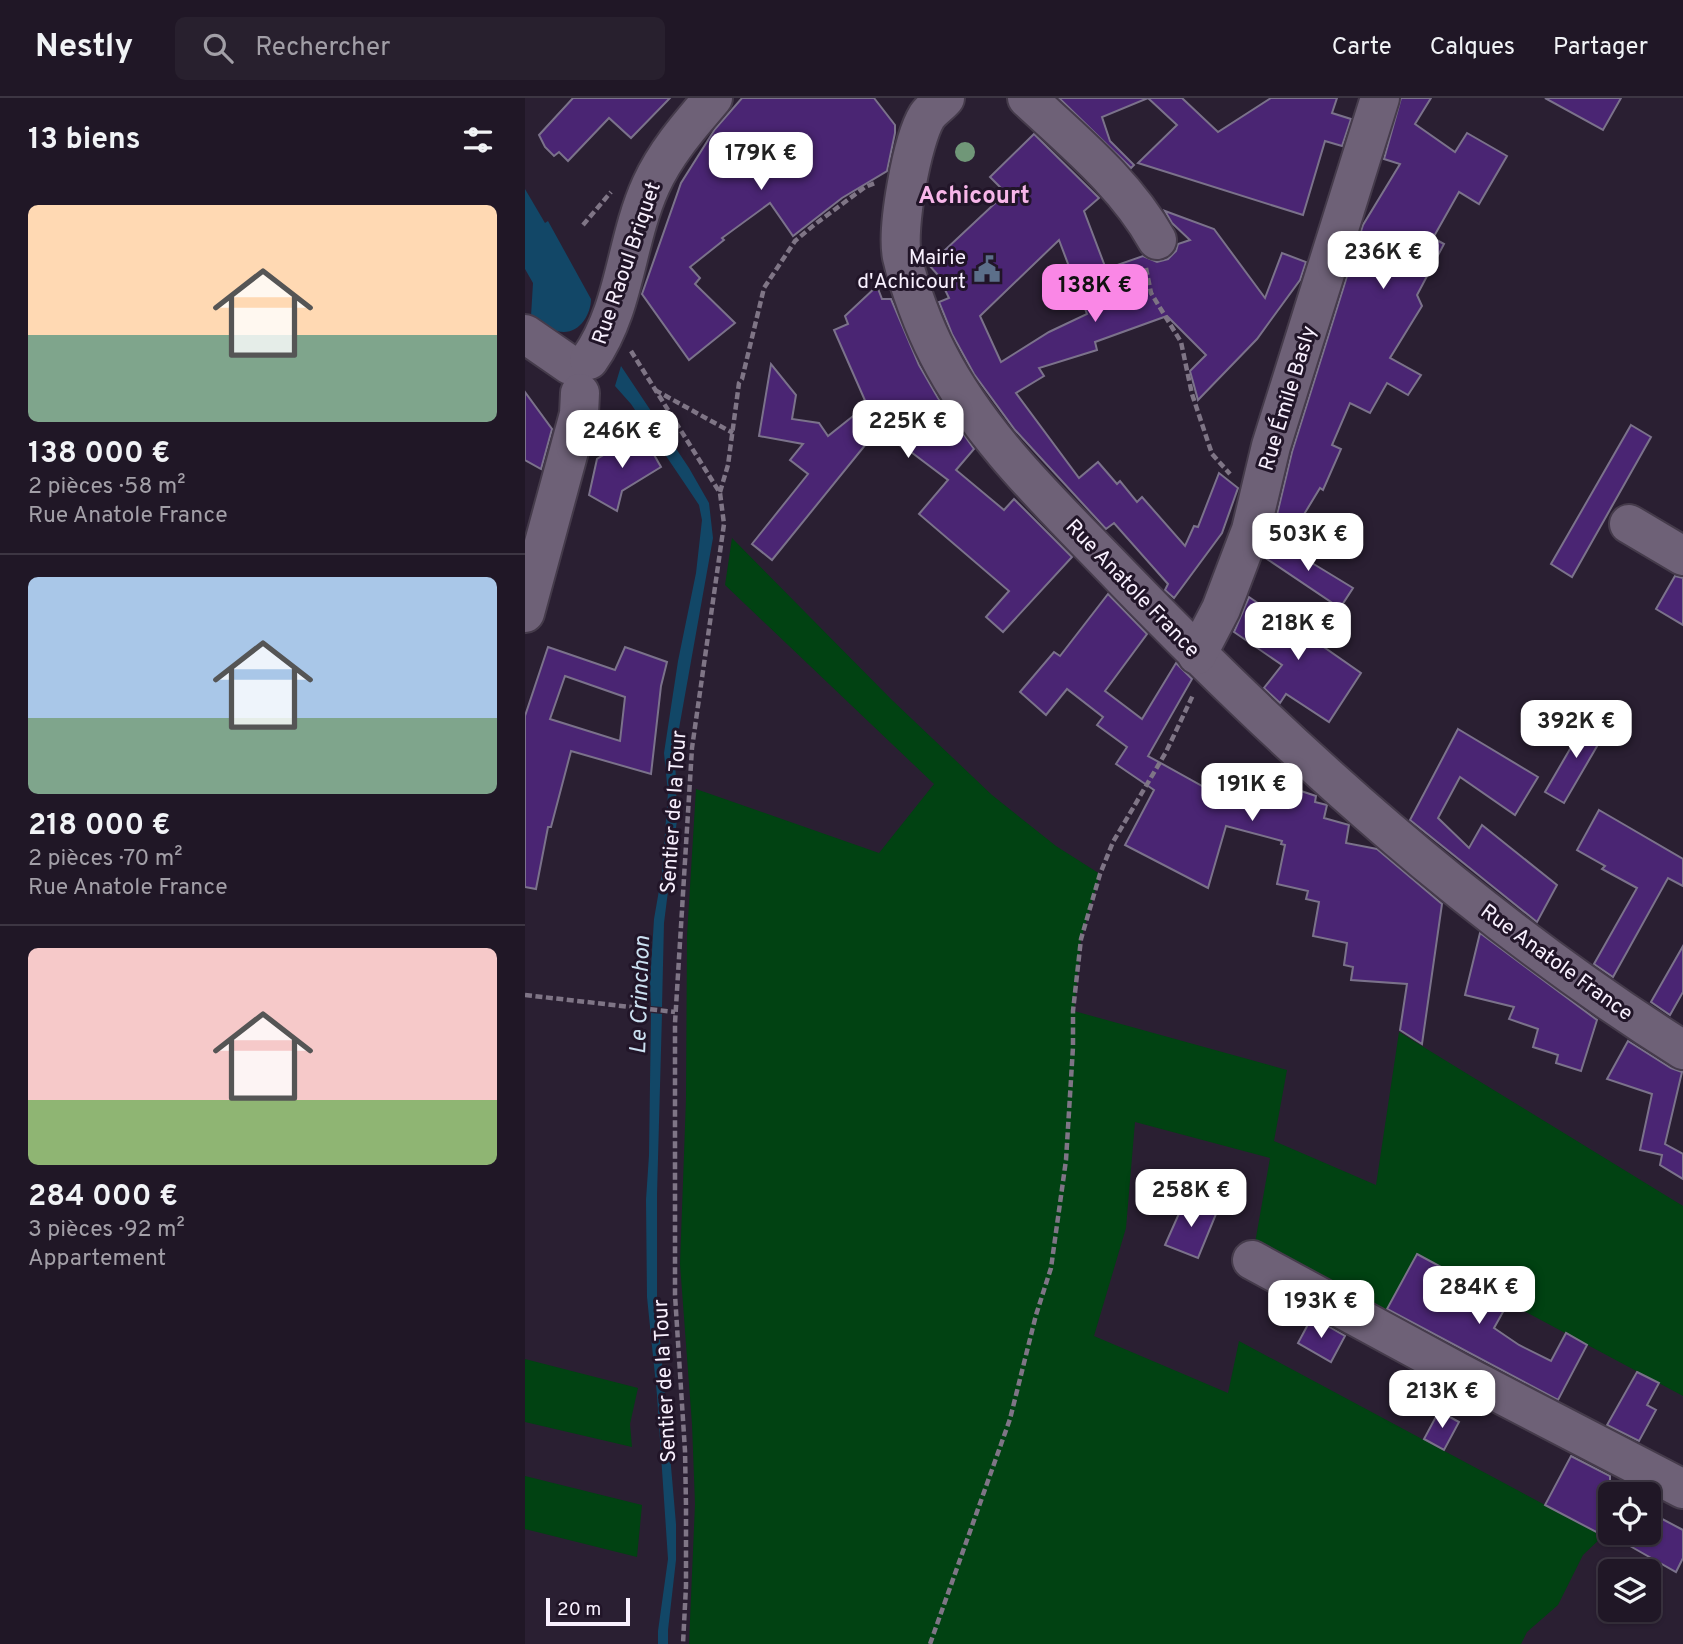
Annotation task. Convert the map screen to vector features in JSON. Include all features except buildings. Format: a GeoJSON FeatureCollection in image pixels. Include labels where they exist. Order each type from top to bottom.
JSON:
{"type":"FeatureCollection","features":[{"type":"Feature","properties":{"kind":"street","name":"Rue Raoul Briquet"},"geometry":{"type":"LineString","coordinates":[[580,373],[604,334],[621,288],[651,186],[669,154],[713,98]]}},
{"type":"Feature","properties":{"kind":"street"},"geometry":{"type":"LineString","coordinates":[[1027,98],[1124,193],[1146,220],[1157,240]]}},
{"type":"Feature","properties":{"kind":"street","name":"Rue Émile Basly"},"geometry":{"type":"LineString","coordinates":[[1204,661],[1251,530],[1271,446],[1380,98]]}},
{"type":"Feature","properties":{"kind":"street","name":"Rue Anatole France"},"geometry":{"type":"LineString","coordinates":[[927,104],[911,160],[901,254],[937,353],[992,439],[1204,661],[1345,794],[1506,926],[1641,1024],[1683,1050]]}},
{"type":"Feature","properties":{"kind":"street"},"geometry":{"type":"LineString","coordinates":[[525,334],[580,373],[579,414],[525,613]]}},
{"type":"Feature","properties":{"kind":"street"},"geometry":{"type":"LineString","coordinates":[[1629,524],[1683,556]]}},
{"type":"Feature","properties":{"kind":"street"},"geometry":{"type":"LineString","coordinates":[[1252,1260],[1460,1373],[1683,1489]]}},
{"type":"Feature","properties":{"kind":"path"},"geometry":{"type":"LineString","coordinates":[[720,493],[728,465],[739,383],[764,288],[795,241],[865,187],[881,180],[906,194]]}},
{"type":"Feature","properties":{"kind":"path"},"geometry":{"type":"LineString","coordinates":[[1157,240],[1146,256],[1146,273],[1151,293],[1181,342],[1192,394],[1212,454],[1232,476],[1258,494]]}},
{"type":"Feature","properties":{"kind":"path","name":"Sentier de la Tour"},"geometry":{"type":"LineString","coordinates":[[629,346],[720,493],[724,524],[694,729],[673,1012],[675,1295],[685,1451],[686,1586],[683,1644]]}},
{"type":"Feature","properties":{"kind":"path"},"geometry":{"type":"LineString","coordinates":[[654,390],[733,433]]}},
{"type":"Feature","properties":{"kind":"path"},"geometry":{"type":"LineString","coordinates":[[930,1644],[1010,1419],[1036,1315],[1051,1268],[1066,1160],[1073,1011],[1081,939],[1100,874],[1113,842],[1166,752],[1197,688],[1204,661]]}},
{"type":"Feature","properties":{"kind":"path"},"geometry":{"type":"LineString","coordinates":[[525,995],[673,1012]]}},
{"type":"Feature","properties":{"kind":"green space"},"geometry":{"type":"Polygon","coordinates":[[[732,538],[892,700],[992,795],[1056,846],[1100,874],[1081,939],[1074,1011],[1287,1070],[1274,1141],[1376,1185],[1399,1032],[1683,1206],[1683,1396],[1417,1254],[1381,1321],[1252,1260],[1270,1158],[1135,1122],[1126,1228],[1094,1336],[1228,1393],[1239,1341],[1598,1533],[1598,1541],[1583,1555],[1558,1605],[1527,1632],[1521,1644],[689,1644],[695,1504],[680,1264],[686,1099],[687,936],[696,789],[879,853],[934,784],[725,585],[732,538]]]}},
{"type":"Feature","properties":{"kind":"green space"},"geometry":{"type":"Polygon","coordinates":[[[525,1359],[638,1388],[630,1424],[632,1447],[525,1422],[525,1359]]]}},
{"type":"Feature","properties":{"kind":"green space"},"geometry":{"type":"Polygon","coordinates":[[[525,1476],[642,1505],[637,1557],[525,1529],[525,1476]]]}},
{"type":"Feature","properties":{"kind":"water"},"geometry":{"type":"Polygon","coordinates":[[[525,189],[545,223],[548,221],[591,299],[586,318],[571,331],[554,330],[531,316],[533,283],[525,269],[525,189]]]}},
{"type":"Feature","properties":{"kind":"water"},"geometry":{"type":"Polygon","coordinates":[[[621,366],[709,503],[713,538],[675,751],[677,820],[664,923],[662,1007],[651,1006],[650,983],[668,793],[664,753],[678,661],[696,573],[702,520],[699,505],[631,404],[615,386],[621,366]]]}},
{"type":"Feature","properties":{"kind":"water"},"geometry":{"type":"Polygon","coordinates":[[[651,1013],[662,1014],[657,1305],[676,1524],[676,1560],[668,1644],[658,1644],[668,1559],[657,1395],[647,1297],[646,1200],[651,1013]]]}},
{"type":"Feature","properties":{"kind":"place","name":"Mairie d'Achicourt"},"geometry":{"type":"Point","coordinates":[987,269]}},
{"type":"Feature","properties":{"kind":"district","name":"Achicourt"},"geometry":{"type":"Point","coordinates":[974,195]}},
{"type":"Feature","properties":{"kind":"water label","name":"Le Crinchon"},"geometry":{"type":"Point","coordinates":[639,995]}}]}
